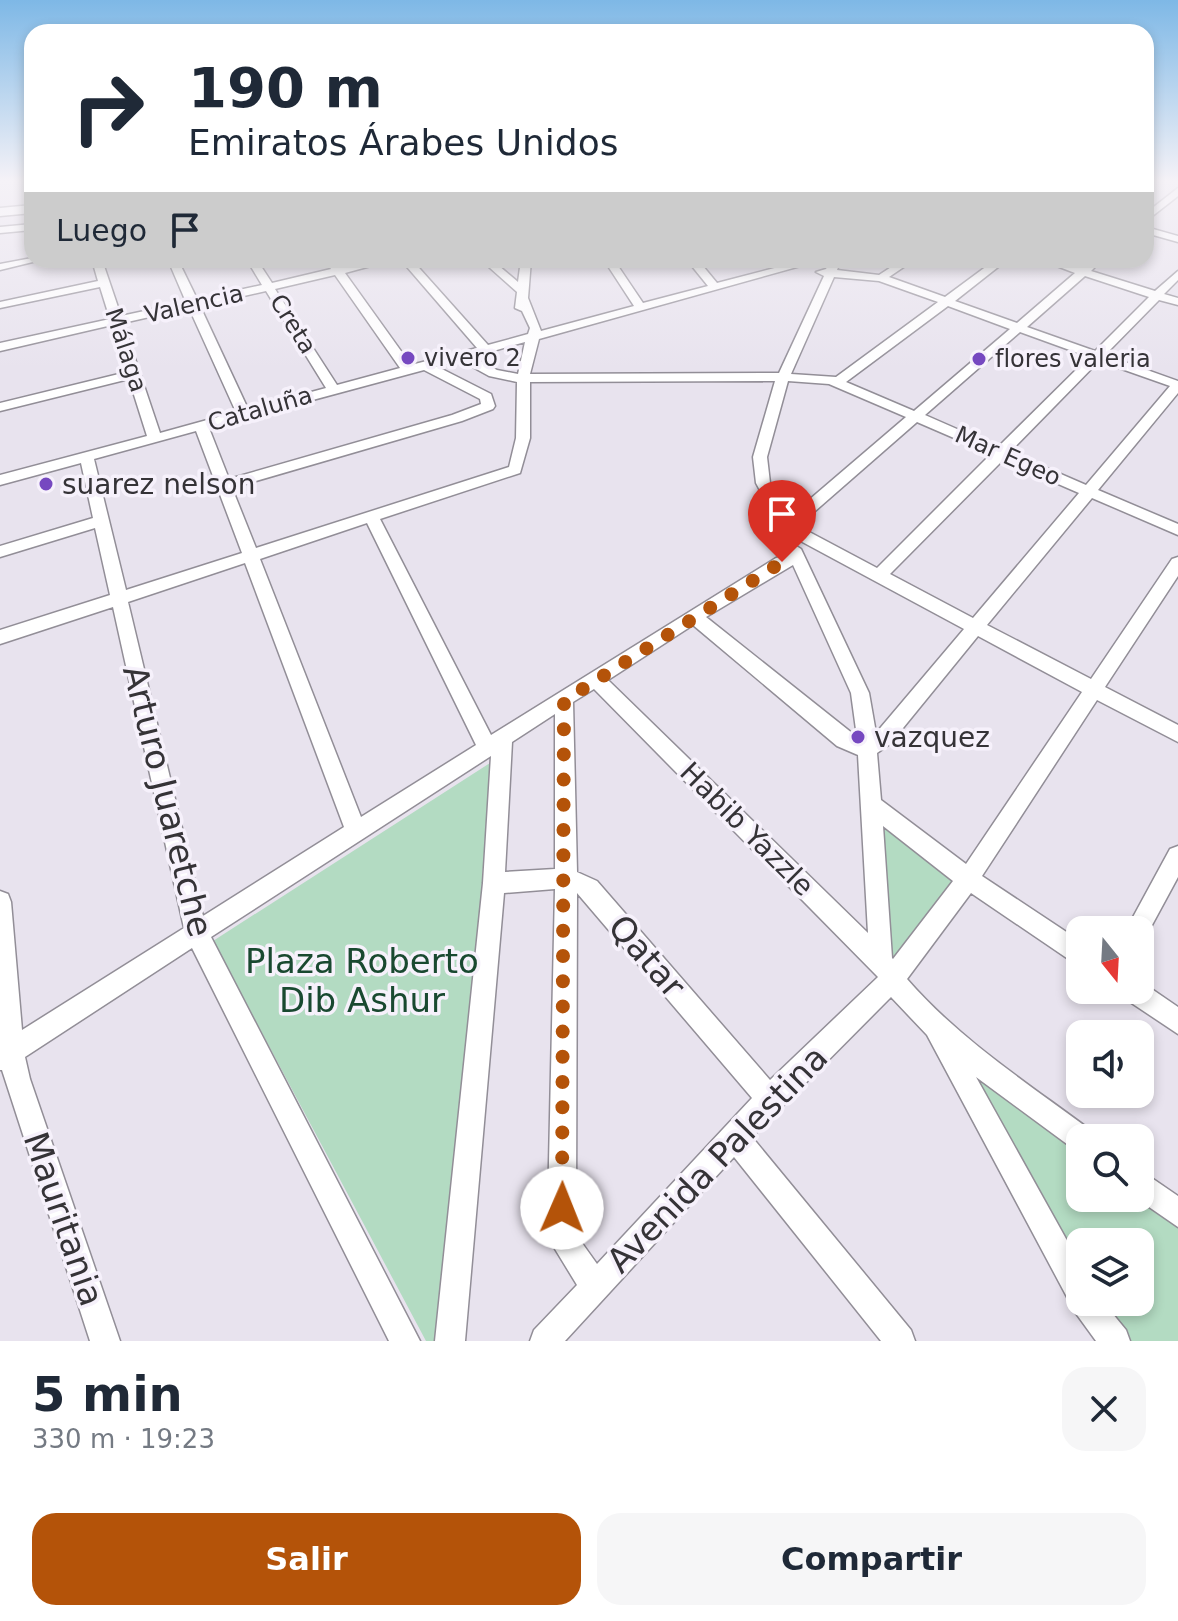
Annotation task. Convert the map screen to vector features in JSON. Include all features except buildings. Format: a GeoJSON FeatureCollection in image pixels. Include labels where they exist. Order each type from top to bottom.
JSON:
{"type":"FeatureCollection","features":[{"type":"Feature","properties":{"kind":"street"},"geometry":{"type":"LineString","coordinates":[[0,267],[24,262]]}},
{"type":"Feature","properties":{"kind":"street","name":"Málaga"},"geometry":{"type":"LineString","coordinates":[[100,268],[155,439]]}},
{"type":"Feature","properties":{"kind":"street"},"geometry":{"type":"LineString","coordinates":[[177,268],[243,413]]}},
{"type":"Feature","properties":{"kind":"street","name":"Creta"},"geometry":{"type":"LineString","coordinates":[[257,268],[333,389]]}},
{"type":"Feature","properties":{"kind":"street"},"geometry":{"type":"LineString","coordinates":[[336,268],[407,369]]}},
{"type":"Feature","properties":{"kind":"street","name":"Valencia"},"geometry":{"type":"LineString","coordinates":[[0,347],[352,268]]}},
{"type":"Feature","properties":{"kind":"street"},"geometry":{"type":"LineString","coordinates":[[413,268],[485,349]]}},
{"type":"Feature","properties":{"kind":"street"},"geometry":{"type":"LineString","coordinates":[[222,486],[457,418],[500,400],[518,377],[527,338],[534,324],[522,294],[494,268]]}},
{"type":"Feature","properties":{"kind":"street"},"geometry":{"type":"LineString","coordinates":[[522,294],[525,268]]}},
{"type":"Feature","properties":{"kind":"street"},"geometry":{"type":"LineString","coordinates":[[614,268],[641,308]]}},
{"type":"Feature","properties":{"kind":"street"},"geometry":{"type":"LineString","coordinates":[[699,268],[715,288]]}},
{"type":"Feature","properties":{"kind":"street","name":"Cataluña"},"geometry":{"type":"LineString","coordinates":[[0,480],[781,268]]}},
{"type":"Feature","properties":{"kind":"street"},"geometry":{"type":"LineString","coordinates":[[831,268],[808,329],[783,377],[760,470],[787,527],[796,559],[860,693],[865,714],[886,971]]}},
{"type":"Feature","properties":{"kind":"street"},"geometry":{"type":"LineString","coordinates":[[842,268],[863,276],[881,278],[1178,385],[883,738],[866,750]]}},
{"type":"Feature","properties":{"kind":"street"},"geometry":{"type":"LineString","coordinates":[[863,276],[864,268]]}},
{"type":"Feature","properties":{"kind":"street"},"geometry":{"type":"LineString","coordinates":[[881,278],[897,268]]}},
{"type":"Feature","properties":{"kind":"street"},"geometry":{"type":"LineString","coordinates":[[838,382],[992,268]]}},
{"type":"Feature","properties":{"kind":"street"},"geometry":{"type":"LineString","coordinates":[[1071,268],[1178,302]]}},
{"type":"Feature","properties":{"kind":"street"},"geometry":{"type":"LineString","coordinates":[[787,527],[1088,268]]}},
{"type":"Feature","properties":{"kind":"street"},"geometry":{"type":"LineString","coordinates":[[879,576],[1094,355],[1178,274]]}},
{"type":"Feature","properties":{"kind":"street"},"geometry":{"type":"LineString","coordinates":[[0,305],[105,283]]}},
{"type":"Feature","properties":{"kind":"street"},"geometry":{"type":"LineString","coordinates":[[460,355],[493,373],[518,377]]}},
{"type":"Feature","properties":{"kind":"street"},"geometry":{"type":"LineString","coordinates":[[0,637],[515,470],[523,438],[500,400],[424,365]]}},
{"type":"Feature","properties":{"kind":"street"},"geometry":{"type":"LineString","coordinates":[[0,407],[134,374]]}},
{"type":"Feature","properties":{"kind":"street"},"geometry":{"type":"LineString","coordinates":[[500,400],[518,377]]}},
{"type":"Feature","properties":{"kind":"street","name":"Mar Egeo"},"geometry":{"type":"LineString","coordinates":[[518,377],[783,377],[838,382],[1178,530]]}},
{"type":"Feature","properties":{"kind":"street"},"geometry":{"type":"LineString","coordinates":[[201,426],[356,831]]}},
{"type":"Feature","properties":{"kind":"street","name":"Arturo Juaretche"},"geometry":{"type":"LineString","coordinates":[[87,458],[196,932],[405,1341]]}},
{"type":"Feature","properties":{"kind":"street"},"geometry":{"type":"LineString","coordinates":[[372,518],[495,745],[494,883],[450,1341]]}},
{"type":"Feature","properties":{"kind":"street"},"geometry":{"type":"LineString","coordinates":[[0,552],[100,521]]}},
{"type":"Feature","properties":{"kind":"street"},"geometry":{"type":"LineString","coordinates":[[787,527],[1178,734]]}},
{"type":"Feature","properties":{"kind":"street"},"geometry":{"type":"LineString","coordinates":[[5,1054],[597,681],[694,616],[782,562],[796,559]]}},
{"type":"Feature","properties":{"kind":"street","name":"Avenida Palestina"},"geometry":{"type":"LineString","coordinates":[[558,1336],[596,1287],[968,879],[1178,563]]}},
{"type":"Feature","properties":{"kind":"street"},"geometry":{"type":"LineString","coordinates":[[694,616],[844,740],[866,750]]}},
{"type":"Feature","properties":{"kind":"street","name":"Habib Yazzle"},"geometry":{"type":"LineString","coordinates":[[597,681],[886,971],[934,1026]]}},
{"type":"Feature","properties":{"kind":"street"},"geometry":{"type":"LineString","coordinates":[[564,701],[566,878],[562,1208],[569,1249],[596,1287]]}},
{"type":"Feature","properties":{"kind":"street"},"geometry":{"type":"LineString","coordinates":[[870,804],[968,879],[1066,946]]}},
{"type":"Feature","properties":{"kind":"street"},"geometry":{"type":"LineString","coordinates":[[1145,916],[1178,856]]}},
{"type":"Feature","properties":{"kind":"street"},"geometry":{"type":"LineString","coordinates":[[494,883],[566,878]]}},
{"type":"Feature","properties":{"kind":"street","name":"Qatar"},"geometry":{"type":"LineString","coordinates":[[566,878],[589,888],[769,1099]]}},
{"type":"Feature","properties":{"kind":"street","name":"Mauritania"},"geometry":{"type":"LineString","coordinates":[[0,902],[5,1054],[105,1341]]}},
{"type":"Feature","properties":{"kind":"street"},"geometry":{"type":"LineString","coordinates":[[1152,1004],[1178,1022]]}},
{"type":"Feature","properties":{"kind":"street"},"geometry":{"type":"LineString","coordinates":[[934,1026],[1066,1127]]}},
{"type":"Feature","properties":{"kind":"street"},"geometry":{"type":"LineString","coordinates":[[934,1026],[1066,1267]]}},
{"type":"Feature","properties":{"kind":"street"},"geometry":{"type":"LineString","coordinates":[[734,1136],[900,1341]]}},
{"type":"Feature","properties":{"kind":"street"},"geometry":{"type":"LineString","coordinates":[[1154,1195],[1178,1213]]}},
{"type":"Feature","properties":{"kind":"street"},"geometry":{"type":"LineString","coordinates":[[1096,1316],[1115,1341]]}},
{"type":"Feature","properties":{"kind":"green space","name":"Plaza Roberto Dib Ashur"},"geometry":{"type":"Polygon","coordinates":[[[490,763],[474,1000],[438,1341],[426,1341],[213,941],[490,763]]]}},
{"type":"Feature","properties":{"kind":"green space"},"geometry":{"type":"Polygon","coordinates":[[[872,807],[965,879],[891,978],[872,807]]]}},
{"type":"Feature","properties":{"kind":"green space"},"geometry":{"type":"Polygon","coordinates":[[[937,1031],[1066,1129],[1066,1212],[1154,1212],[1154,1205],[1178,1216],[1178,1341],[1118,1341],[1098,1316],[1154,1316],[1154,1228],[1066,1228],[1066,1264],[937,1031]]]}},
{"type":"Feature","properties":{"kind":"place","name":"vivero 2"},"geometry":{"type":"Point","coordinates":[408,358]}},
{"type":"Feature","properties":{"kind":"place","name":"flores valeria"},"geometry":{"type":"Point","coordinates":[979,359]}},
{"type":"Feature","properties":{"kind":"place","name":"suarez nelson"},"geometry":{"type":"Point","coordinates":[46,484]}},
{"type":"Feature","properties":{"kind":"place","name":"vazquez"},"geometry":{"type":"Point","coordinates":[858,737]}},
{"type":"Feature","properties":{"kind":"route"},"geometry":{"type":"LineString","coordinates":[[562,1208],[566,878],[564,701],[782,562]]}}]}
